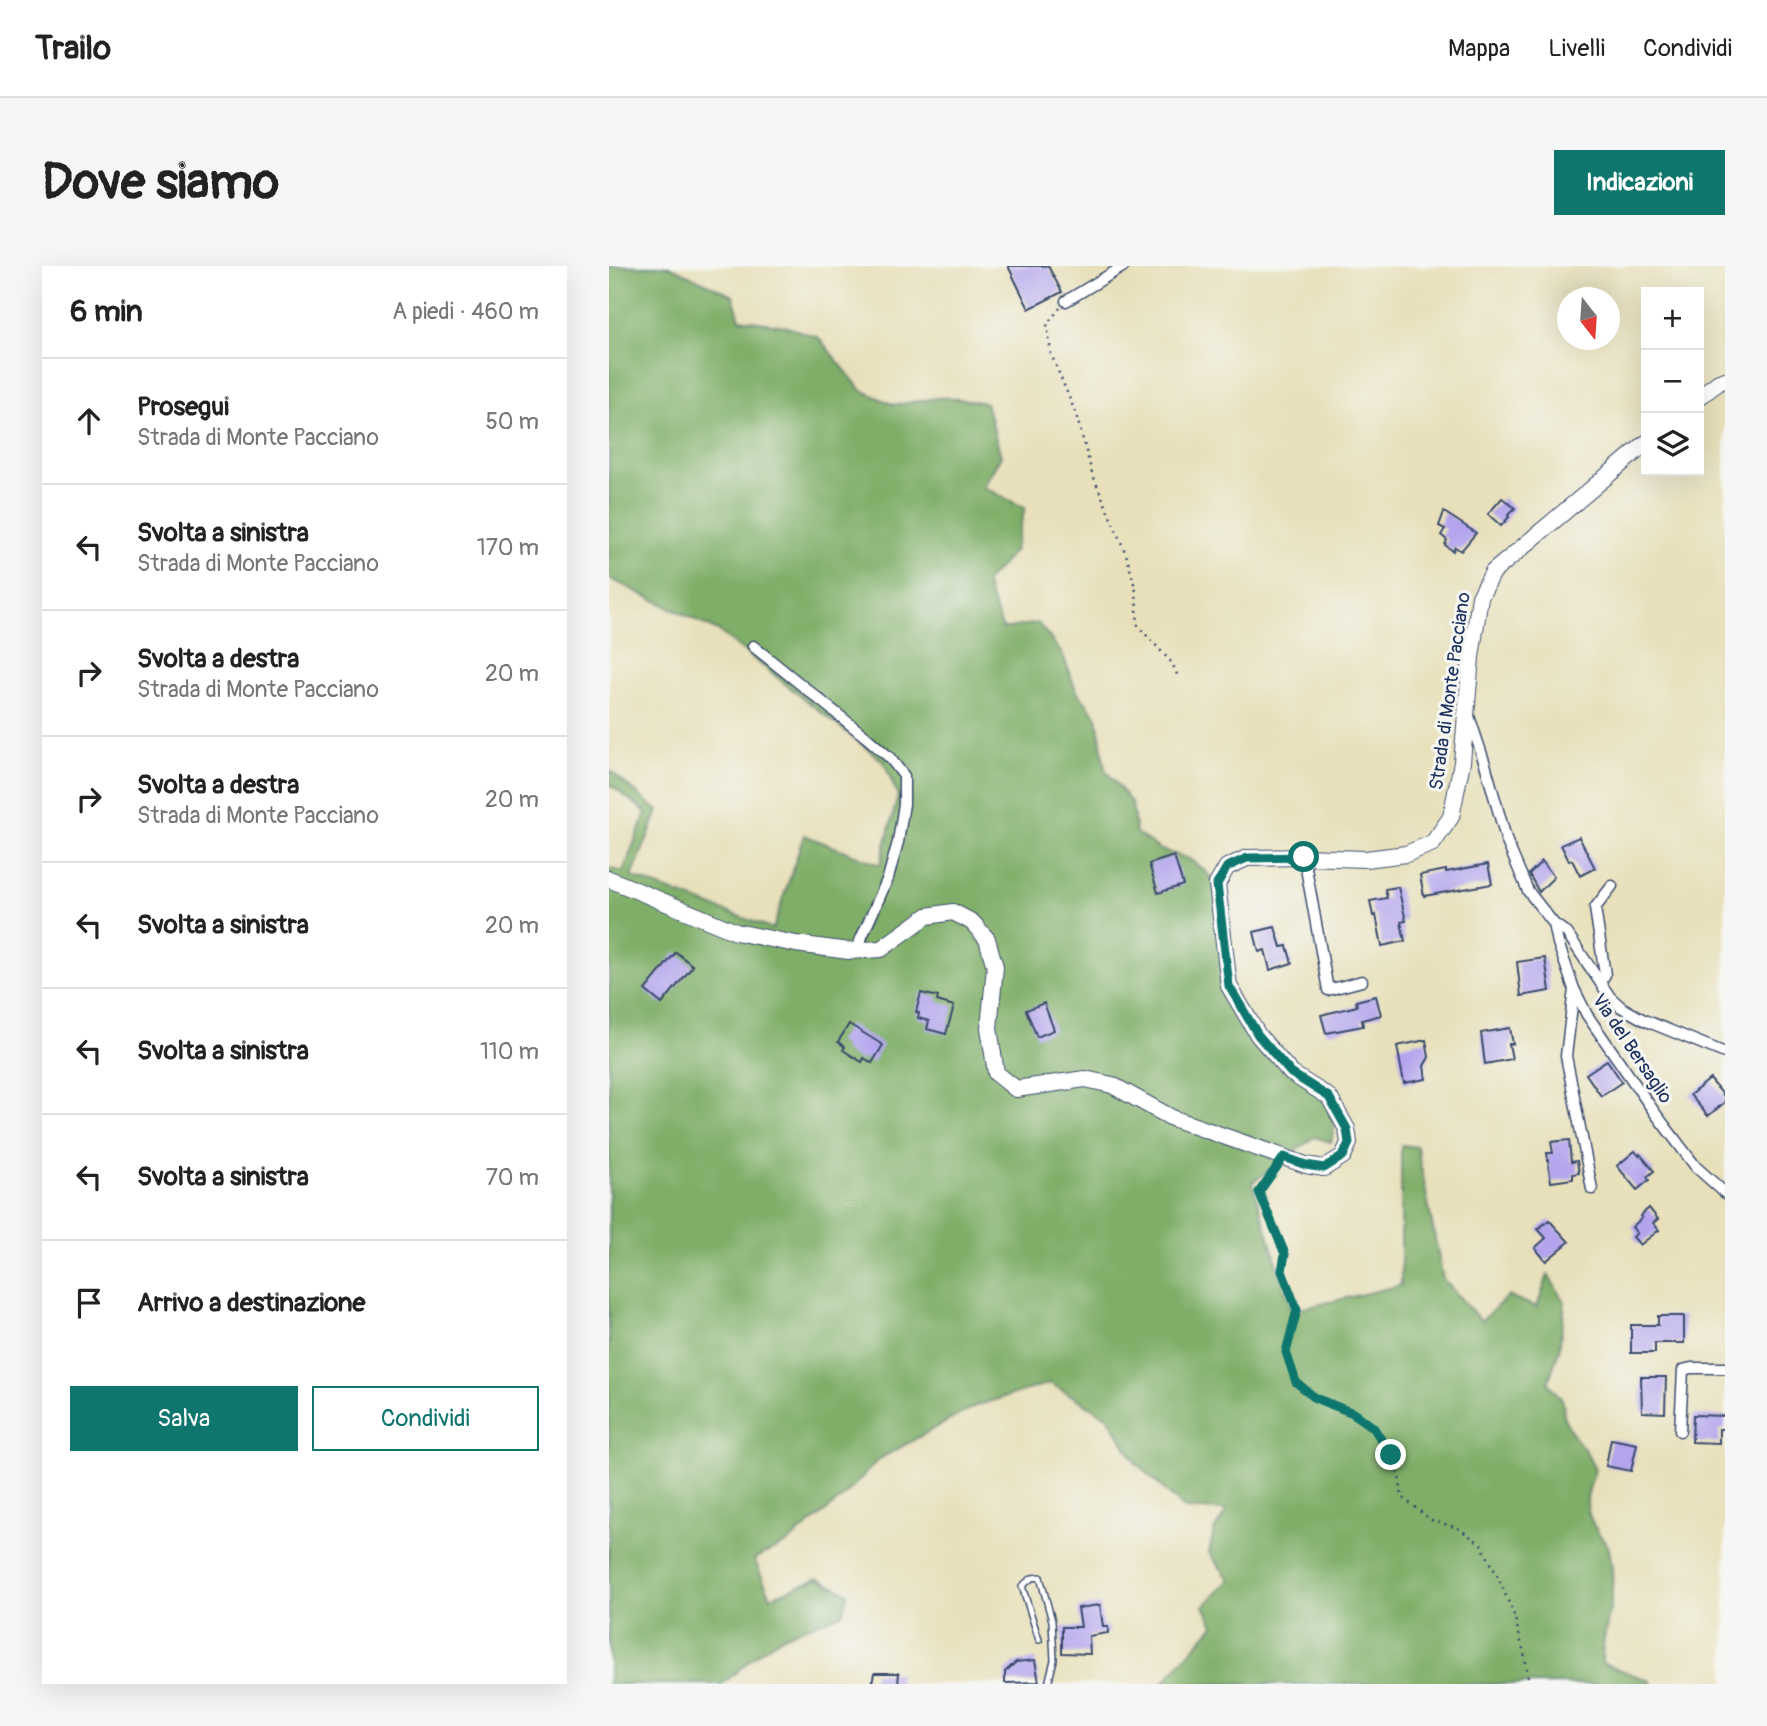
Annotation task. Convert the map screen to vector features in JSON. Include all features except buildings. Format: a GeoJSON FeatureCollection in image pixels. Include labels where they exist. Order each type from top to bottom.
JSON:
{"type":"FeatureCollection","features":[{"type":"Feature","properties":{"kind":"street"},"geometry":{"type":"LineString","coordinates":[[1066,301],[1124,266]]}},
{"type":"Feature","properties":{"kind":"street"},"geometry":{"type":"LineString","coordinates":[[1704,393],[1725,380]]}},
{"type":"Feature","properties":{"kind":"street","name":"Strada di Monte Pacciano"},"geometry":{"type":"LineString","coordinates":[[609,879],[736,932],[849,951],[881,948],[927,916],[953,912],[972,922],[987,939],[995,967],[989,1028],[996,1073],[1016,1089],[1085,1079],[1112,1085],[1172,1118],[1306,1165],[1324,1168],[1343,1156],[1349,1143],[1347,1129],[1329,1097],[1291,1073],[1258,1035],[1229,986],[1217,884],[1227,867],[1247,858],[1366,859],[1406,855],[1433,843],[1451,817],[1462,762],[1471,657],[1480,597],[1493,572],[1641,447]]}},
{"type":"Feature","properties":{"kind":"street"},"geometry":{"type":"LineString","coordinates":[[753,646],[866,737],[890,758],[904,776],[904,804],[898,842],[888,878],[856,950]]}},
{"type":"Feature","properties":{"kind":"street","name":"Via del Bersaglio"},"geometry":{"type":"LineString","coordinates":[[1467,711],[1507,842],[1528,891],[1554,924],[1574,989],[1587,1015],[1696,1167],[1725,1193]]}},
{"type":"Feature","properties":{"kind":"street"},"geometry":{"type":"LineString","coordinates":[[1304,857],[1328,990],[1362,981]]}},
{"type":"Feature","properties":{"kind":"street"},"geometry":{"type":"LineString","coordinates":[[1599,981],[1605,975],[1595,908],[1612,886]]}},
{"type":"Feature","properties":{"kind":"street"},"geometry":{"type":"LineString","coordinates":[[1554,924],[1567,933],[1610,997],[1621,1007],[1644,1020],[1725,1053]]}},
{"type":"Feature","properties":{"kind":"street"},"geometry":{"type":"LineString","coordinates":[[1574,989],[1566,1056],[1592,1189]]}},
{"type":"Feature","properties":{"kind":"street"},"geometry":{"type":"LineString","coordinates":[[1680,1431],[1683,1370],[1725,1368]]}},
{"type":"Feature","properties":{"kind":"lane"},"geometry":{"type":"LineString","coordinates":[[1039,1640],[1022,1586],[1032,1578],[1040,1577],[1052,1621],[1054,1660],[1048,1684]]}},
{"type":"Feature","properties":{"kind":"path"},"geometry":{"type":"LineString","coordinates":[[1066,301],[1047,324],[1051,354],[1076,414],[1092,473],[1126,554],[1136,591],[1138,626],[1172,663],[1179,679]]}},
{"type":"Feature","properties":{"kind":"path"},"geometry":{"type":"LineString","coordinates":[[1284,1157],[1259,1192],[1285,1254],[1282,1271],[1297,1310],[1286,1352],[1296,1382],[1315,1398],[1353,1413],[1373,1427],[1391,1455],[1399,1476],[1402,1497],[1431,1520],[1458,1528],[1481,1544],[1514,1615],[1529,1684]]}},
{"type":"Feature","properties":{"kind":"green space"},"geometry":{"type":"Polygon","coordinates":[[[609,266],[669,266],[733,296],[740,319],[784,326],[818,337],[861,390],[894,405],[944,397],[986,403],[1001,456],[983,487],[1025,508],[1014,551],[985,583],[1003,629],[1038,623],[1063,655],[1076,690],[1097,717],[1105,769],[1132,804],[1136,833],[1161,850],[1189,859],[1217,884],[1229,986],[1258,1035],[1329,1097],[1336,1120],[1331,1142],[1314,1137],[1252,1183],[1292,1311],[1401,1285],[1401,1145],[1417,1147],[1443,1279],[1481,1321],[1508,1296],[1537,1307],[1548,1275],[1565,1303],[1559,1350],[1548,1383],[1563,1401],[1564,1418],[1595,1470],[1587,1508],[1592,1523],[1608,1547],[1611,1557],[1612,1590],[1602,1663],[1651,1681],[1652,1684],[1162,1684],[1214,1625],[1204,1606],[1230,1580],[1209,1553],[1214,1531],[1227,1510],[1185,1509],[1136,1463],[1108,1417],[1050,1383],[975,1406],[879,1459],[843,1497],[787,1543],[754,1559],[771,1597],[818,1578],[848,1593],[842,1614],[787,1634],[762,1650],[722,1684],[609,1684],[609,868],[623,872],[646,812],[609,784],[609,770],[658,811],[632,877],[773,929],[804,835],[880,865],[898,796],[884,762],[720,632],[609,578],[609,266]]]}},
{"type":"Feature","properties":{"kind":"route"},"geometry":{"type":"LineString","coordinates":[[1304,857],[1247,858],[1227,867],[1217,884],[1229,986],[1258,1035],[1291,1073],[1329,1097],[1347,1129],[1349,1143],[1343,1156],[1324,1168],[1284,1157],[1259,1192],[1285,1254],[1282,1271],[1297,1310],[1286,1352],[1296,1382],[1315,1398],[1353,1413],[1373,1427],[1391,1455]]}}]}
